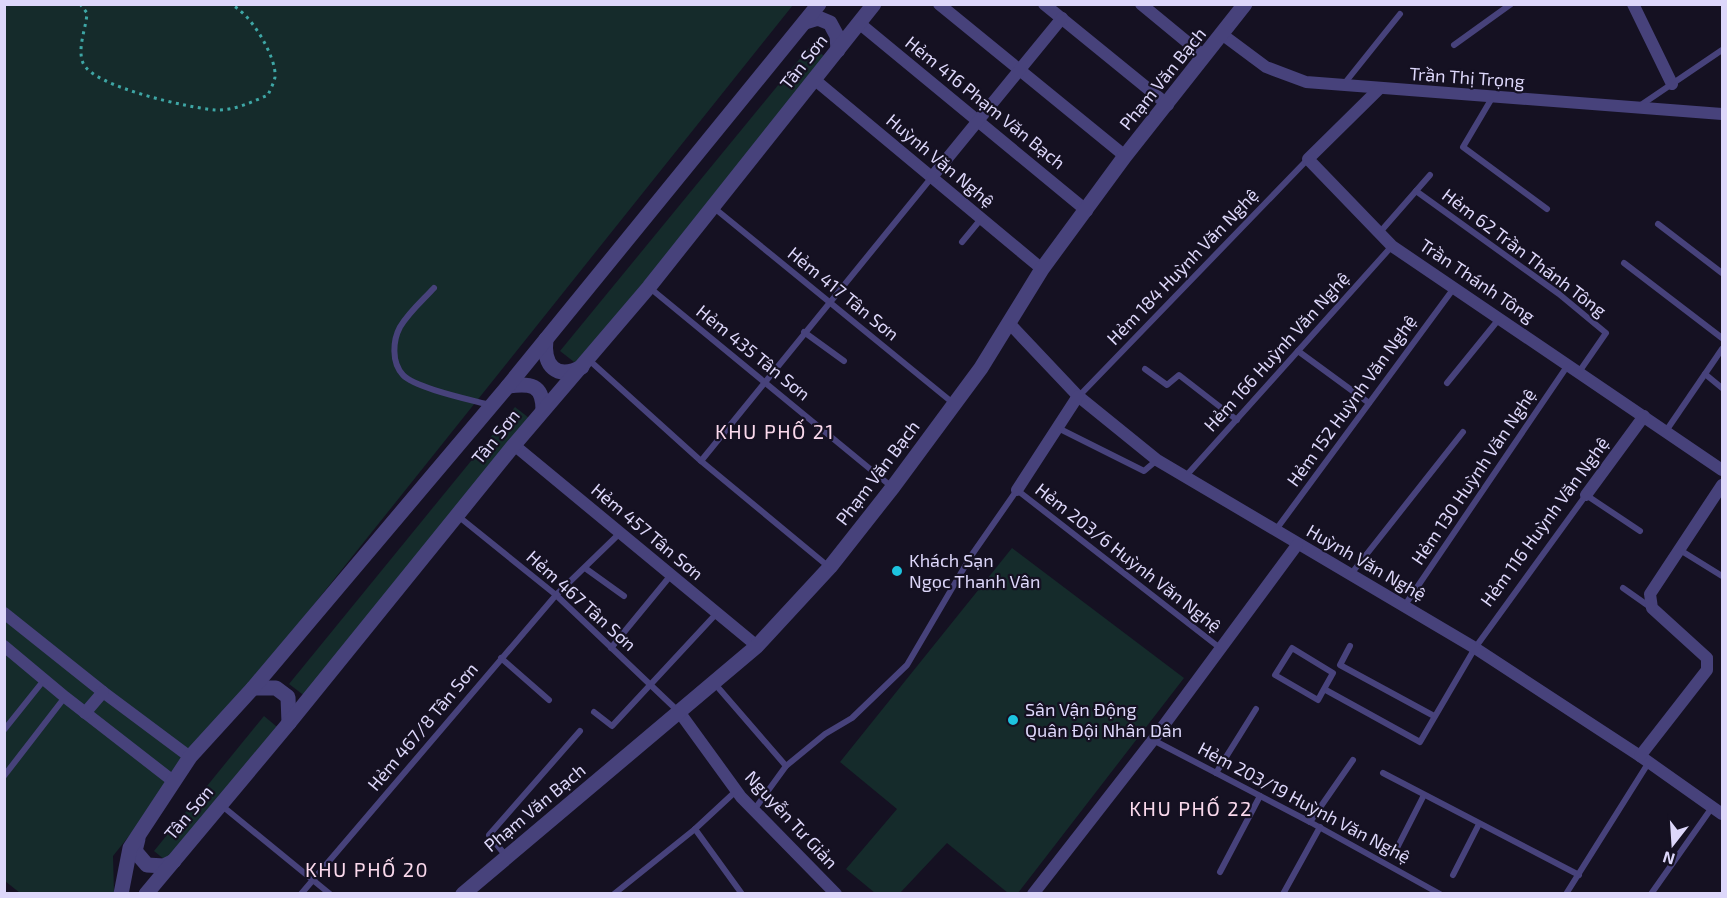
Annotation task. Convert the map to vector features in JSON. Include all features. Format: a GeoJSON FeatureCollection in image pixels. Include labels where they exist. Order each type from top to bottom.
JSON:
{"type":"FeatureCollection","features":[{"type":"Feature","properties":{"kind":"street","name":"Tân Sơn"},"geometry":{"type":"LineString","coordinates":[[121,894],[130,848],[190,757],[253,688],[508,386],[819,4]]}},
{"type":"Feature","properties":{"kind":"street"},"geometry":{"type":"LineString","coordinates":[[855,4],[867,4]]}},
{"type":"Feature","properties":{"kind":"street","name":"Tân Sơn"},"geometry":{"type":"LineString","coordinates":[[146,894],[289,723],[543,410],[586,363],[649,287],[874,4]]}},
{"type":"Feature","properties":{"kind":"street"},"geometry":{"type":"LineString","coordinates":[[939,4],[1125,156]]}},
{"type":"Feature","properties":{"kind":"street"},"geometry":{"type":"LineString","coordinates":[[1044,4],[1168,105]]}},
{"type":"Feature","properties":{"kind":"street"},"geometry":{"type":"LineString","coordinates":[[1141,4],[1204,56]]}},
{"type":"Feature","properties":{"kind":"street"},"geometry":{"type":"LineString","coordinates":[[1632,4],[1672,84]]}},
{"type":"Feature","properties":{"kind":"street","name":"Phạm Văn Bạch"},"geometry":{"type":"LineString","coordinates":[[463,894],[757,646],[830,567],[893,487],[981,368],[1042,269],[1087,211],[1125,156],[1168,105],[1243,6]]}},
{"type":"Feature","properties":{"kind":"street"},"geometry":{"type":"LineString","coordinates":[[805,22],[818,18],[830,23],[837,36],[838,50]]}},
{"type":"Feature","properties":{"kind":"street"},"geometry":{"type":"LineString","coordinates":[[932,177],[1062,18]]}},
{"type":"Feature","properties":{"kind":"street","name":"Hẻm 416 Phạm Văn Bạch"},"geometry":{"type":"LineString","coordinates":[[860,23],[1087,211]]}},
{"type":"Feature","properties":{"kind":"street","name":"Trần Thị Trọng"},"geometry":{"type":"LineString","coordinates":[[1223,35],[1266,67],[1306,82],[1722,114]]}},
{"type":"Feature","properties":{"kind":"street","name":"Huỳnh Văn Nghệ"},"geometry":{"type":"LineString","coordinates":[[815,80],[1042,269]]}},
{"type":"Feature","properties":{"kind":"street"},"geometry":{"type":"LineString","coordinates":[[1308,159],[1379,89]]}},
{"type":"Feature","properties":{"kind":"street","name":"Trần Thánh Tông"},"geometry":{"type":"LineString","coordinates":[[1308,159],[1381,231],[1392,246],[1722,470]]}},
{"type":"Feature","properties":{"kind":"street","name":"Huỳnh Văn Nghệ"},"geometry":{"type":"LineString","coordinates":[[1009,323],[1078,396],[1157,460],[1475,648],[1645,759],[1718,810]]}},
{"type":"Feature","properties":{"kind":"street"},"geometry":{"type":"LineString","coordinates":[[546,339],[544,354],[551,368],[562,372],[572,372],[586,363]]}},
{"type":"Feature","properties":{"kind":"street"},"geometry":{"type":"LineString","coordinates":[[508,386],[527,384],[539,390],[543,399],[543,410]]}},
{"type":"Feature","properties":{"kind":"street"},"geometry":{"type":"LineString","coordinates":[[1017,490],[1078,396]]}},
{"type":"Feature","properties":{"kind":"street","name":"Hẻm 116 Huỳnh Văn Nghệ"},"geometry":{"type":"LineString","coordinates":[[1586,495],[1644,416]]}},
{"type":"Feature","properties":{"kind":"street","name":"Hẻm 457 Tân Sơn"},"geometry":{"type":"LineString","coordinates":[[514,445],[757,646]]}},
{"type":"Feature","properties":{"kind":"street"},"geometry":{"type":"LineString","coordinates":[[1645,759],[1707,670],[1707,658],[1652,608],[1650,594],[1722,485]]}},
{"type":"Feature","properties":{"kind":"street"},"geometry":{"type":"LineString","coordinates":[[1033,894],[1153,740],[1298,544]]}},
{"type":"Feature","properties":{"kind":"street"},"geometry":{"type":"LineString","coordinates":[[4,613],[103,692],[190,757]]}},
{"type":"Feature","properties":{"kind":"street"},"geometry":{"type":"LineString","coordinates":[[4,646],[173,781]]}},
{"type":"Feature","properties":{"kind":"street"},"geometry":{"type":"LineString","coordinates":[[253,688],[276,688],[288,697],[289,723]]}},
{"type":"Feature","properties":{"kind":"street"},"geometry":{"type":"LineString","coordinates":[[85,712],[103,692]]}},
{"type":"Feature","properties":{"kind":"street","name":"Nguyễn Tư Giản"},"geometry":{"type":"LineString","coordinates":[[680,713],[736,791],[836,894]]}},
{"type":"Feature","properties":{"kind":"street"},"geometry":{"type":"LineString","coordinates":[[140,830],[135,851],[147,865],[164,866],[174,860]]}},
{"type":"Feature","properties":{"kind":"lane"},"geometry":{"type":"LineString","coordinates":[[1454,45],[1511,4]]}},
{"type":"Feature","properties":{"kind":"lane"},"geometry":{"type":"LineString","coordinates":[[1343,86],[1400,14]]}},
{"type":"Feature","properties":{"kind":"lane"},"geometry":{"type":"LineString","coordinates":[[1635,109],[1722,50]]}},
{"type":"Feature","properties":{"kind":"lane"},"geometry":{"type":"LineString","coordinates":[[1492,98],[1463,147],[1547,209]]}},
{"type":"Feature","properties":{"kind":"lane","name":"Hẻm 184 Huỳnh Văn Nghệ"},"geometry":{"type":"LineString","coordinates":[[1078,396],[1308,159]]}},
{"type":"Feature","properties":{"kind":"lane"},"geometry":{"type":"LineString","coordinates":[[1381,231],[1430,175]]}},
{"type":"Feature","properties":{"kind":"lane"},"geometry":{"type":"LineString","coordinates":[[701,460],[932,177]]}},
{"type":"Feature","properties":{"kind":"lane","name":"Hẻm 62 Trần Thánh Tông"},"geometry":{"type":"LineString","coordinates":[[1416,191],[1559,294],[1606,333],[1574,368]]}},
{"type":"Feature","properties":{"kind":"lane","name":"Hẻm 417 Tân Sơn"},"geometry":{"type":"LineString","coordinates":[[713,207],[954,403]]}},
{"type":"Feature","properties":{"kind":"lane"},"geometry":{"type":"LineString","coordinates":[[962,242],[982,219]]}},
{"type":"Feature","properties":{"kind":"lane"},"geometry":{"type":"LineString","coordinates":[[1658,225],[1722,273]]}},
{"type":"Feature","properties":{"kind":"lane","name":"Hẻm 166 Huỳnh Văn Nghệ"},"geometry":{"type":"LineString","coordinates":[[1185,478],[1392,246]]}},
{"type":"Feature","properties":{"kind":"lane"},"geometry":{"type":"LineString","coordinates":[[1624,263],[1722,338]]}},
{"type":"Feature","properties":{"kind":"lane","name":"Hẻm 435 Tân Sơn"},"geometry":{"type":"LineString","coordinates":[[649,287],[893,487]]}},
{"type":"Feature","properties":{"kind":"lane"},"geometry":{"type":"LineString","coordinates":[[434,288],[399,328],[394,345],[396,361],[403,376],[444,393],[491,405]]}},
{"type":"Feature","properties":{"kind":"lane","name":"Hẻm 152 Huỳnh Văn Nghệ"},"geometry":{"type":"LineString","coordinates":[[1275,531],[1454,288]]}},
{"type":"Feature","properties":{"kind":"lane"},"geometry":{"type":"LineString","coordinates":[[1447,383],[1500,318]]}},
{"type":"Feature","properties":{"kind":"lane"},"geometry":{"type":"LineString","coordinates":[[804,332],[844,361]]}},
{"type":"Feature","properties":{"kind":"lane"},"geometry":{"type":"LineString","coordinates":[[1666,431],[1722,349]]}},
{"type":"Feature","properties":{"kind":"lane"},"geometry":{"type":"LineString","coordinates":[[1299,351],[1369,403]]}},
{"type":"Feature","properties":{"kind":"lane"},"geometry":{"type":"LineString","coordinates":[[586,363],[830,567]]}},
{"type":"Feature","properties":{"kind":"lane","name":"Hẻm 130 Huỳnh Văn Nghệ"},"geometry":{"type":"LineString","coordinates":[[1405,605],[1574,368]]}},
{"type":"Feature","properties":{"kind":"lane"},"geometry":{"type":"LineString","coordinates":[[1145,369],[1167,384],[1179,375],[1237,420]]}},
{"type":"Feature","properties":{"kind":"lane"},"geometry":{"type":"LineString","coordinates":[[1704,374],[1722,388]]}},
{"type":"Feature","properties":{"kind":"lane"},"geometry":{"type":"LineString","coordinates":[[1058,428],[1144,471],[1157,460]]}},
{"type":"Feature","properties":{"kind":"lane"},"geometry":{"type":"LineString","coordinates":[[1352,574],[1463,432]]}},
{"type":"Feature","properties":{"kind":"lane"},"geometry":{"type":"LineString","coordinates":[[754,810],[786,766],[825,734],[852,718],[907,666],[971,556],[1017,490]]}},
{"type":"Feature","properties":{"kind":"lane","name":"Hẻm 203/6 Huỳnh Văn Nghệ"},"geometry":{"type":"LineString","coordinates":[[1017,490],[1221,649]]}},
{"type":"Feature","properties":{"kind":"lane"},"geometry":{"type":"LineString","coordinates":[[1586,495],[1640,531]]}},
{"type":"Feature","properties":{"kind":"lane","name":"Hẻm 116 Huỳnh Văn Nghệ"},"geometry":{"type":"LineString","coordinates":[[1324,689],[1420,742],[1475,648],[1586,495]]}},
{"type":"Feature","properties":{"kind":"lane","name":"Hẻm 467 Tân Sơn"},"geometry":{"type":"LineString","coordinates":[[458,516],[556,595],[611,648],[652,683],[680,713]]}},
{"type":"Feature","properties":{"kind":"lane","name":"Hẻm 467/8 Tân Sơn"},"geometry":{"type":"LineString","coordinates":[[301,894],[556,595],[621,532]]}},
{"type":"Feature","properties":{"kind":"lane"},"geometry":{"type":"LineString","coordinates":[[1680,549],[1722,576]]}},
{"type":"Feature","properties":{"kind":"lane"},"geometry":{"type":"LineString","coordinates":[[585,568],[624,596]]}},
{"type":"Feature","properties":{"kind":"lane"},"geometry":{"type":"LineString","coordinates":[[611,648],[671,575]]}},
{"type":"Feature","properties":{"kind":"lane"},"geometry":{"type":"LineString","coordinates":[[1623,588],[1652,608]]}},
{"type":"Feature","properties":{"kind":"lane"},"geometry":{"type":"LineString","coordinates":[[594,712],[612,726],[716,614]]}},
{"type":"Feature","properties":{"kind":"lane"},"geometry":{"type":"LineString","coordinates":[[1350,646],[1340,665],[1434,716]]}},
{"type":"Feature","properties":{"kind":"lane"},"geometry":{"type":"LineString","coordinates":[[1292,648],[1333,673],[1324,689],[1318,700],[1275,675],[1292,648]]}},
{"type":"Feature","properties":{"kind":"lane"},"geometry":{"type":"LineString","coordinates":[[501,658],[549,700]]}},
{"type":"Feature","properties":{"kind":"lane"},"geometry":{"type":"LineString","coordinates":[[4,730],[44,680]]}},
{"type":"Feature","properties":{"kind":"lane"},"geometry":{"type":"LineString","coordinates":[[714,684],[786,766]]}},
{"type":"Feature","properties":{"kind":"lane"},"geometry":{"type":"LineString","coordinates":[[4,776],[65,697]]}},
{"type":"Feature","properties":{"kind":"lane"},"geometry":{"type":"LineString","coordinates":[[1216,773],[1256,709]]}},
{"type":"Feature","properties":{"kind":"lane"},"geometry":{"type":"LineString","coordinates":[[506,857],[489,835],[580,731]]}},
{"type":"Feature","properties":{"kind":"lane","name":"Hẻm 203/19 Huỳnh Văn Nghệ"},"geometry":{"type":"LineString","coordinates":[[1153,740],[1320,827],[1440,894]]}},
{"type":"Feature","properties":{"kind":"lane"},"geometry":{"type":"LineString","coordinates":[[1566,894],[1645,759]]}},
{"type":"Feature","properties":{"kind":"lane"},"geometry":{"type":"LineString","coordinates":[[1310,822],[1353,760]]}},
{"type":"Feature","properties":{"kind":"lane"},"geometry":{"type":"LineString","coordinates":[[1383,773],[1579,875]]}},
{"type":"Feature","properties":{"kind":"lane"},"geometry":{"type":"LineString","coordinates":[[614,894],[695,829],[736,791]]}},
{"type":"Feature","properties":{"kind":"lane"},"geometry":{"type":"LineString","coordinates":[[1397,848],[1424,795]]}},
{"type":"Feature","properties":{"kind":"lane"},"geometry":{"type":"LineString","coordinates":[[1220,872],[1260,796]]}},
{"type":"Feature","properties":{"kind":"lane"},"geometry":{"type":"LineString","coordinates":[[221,805],[330,894]]}},
{"type":"Feature","properties":{"kind":"lane"},"geometry":{"type":"LineString","coordinates":[[1654,892],[1718,810]]}},
{"type":"Feature","properties":{"kind":"lane"},"geometry":{"type":"LineString","coordinates":[[1453,875],[1479,824]]}},
{"type":"Feature","properties":{"kind":"lane"},"geometry":{"type":"LineString","coordinates":[[1283,894],[1320,827]]}},
{"type":"Feature","properties":{"kind":"lane"},"geometry":{"type":"LineString","coordinates":[[695,829],[742,894]]}},
{"type":"Feature","properties":{"kind":"path"},"geometry":{"type":"LineString","coordinates":[[80,4],[87,13],[81,51],[84,65],[101,79],[126,90],[216,110],[246,105],[268,95],[275,76],[269,53],[260,35],[232,5]]}},
{"type":"Feature","properties":{"kind":"green space"},"geometry":{"type":"Polygon","coordinates":[[[4,5],[793,5],[113,856],[114,893],[20,893],[5,881],[4,5]]]}},
{"type":"Feature","properties":{"kind":"green space"},"geometry":{"type":"Polygon","coordinates":[[[811,45],[830,61],[583,369],[560,351],[811,45]]]}},
{"type":"Feature","properties":{"kind":"green space"},"geometry":{"type":"Polygon","coordinates":[[[515,407],[538,425],[310,700],[289,684],[515,407]]]}},
{"type":"Feature","properties":{"kind":"green space","name":"Sân Vận Động Quân Đội Nhân Dân"},"geometry":{"type":"Polygon","coordinates":[[[1012,548],[1184,678],[1018,893],[1008,893],[947,843],[900,893],[875,893],[846,869],[897,809],[840,762],[1012,548]]]}},
{"type":"Feature","properties":{"kind":"green space"},"geometry":{"type":"Polygon","coordinates":[[[264,716],[282,731],[171,865],[154,851],[264,716]]]}},
{"type":"Feature","properties":{"kind":"place","name":"Khách Sạn Ngọc Thanh Vân"},"geometry":{"type":"Point","coordinates":[897,571]}},
{"type":"Feature","properties":{"kind":"place","name":"Sân Vận Động Quân Đội Nhân Dân"},"geometry":{"type":"Point","coordinates":[1013,720]}},
{"type":"Feature","properties":{"kind":"district","name":"KHU PHỐ 21"},"geometry":{"type":"Point","coordinates":[775,432]}},
{"type":"Feature","properties":{"kind":"district","name":"KHU PHỐ 22"},"geometry":{"type":"Point","coordinates":[1191,809]}},
{"type":"Feature","properties":{"kind":"district","name":"KHU PHỐ 20"},"geometry":{"type":"Point","coordinates":[367,870]}}]}
